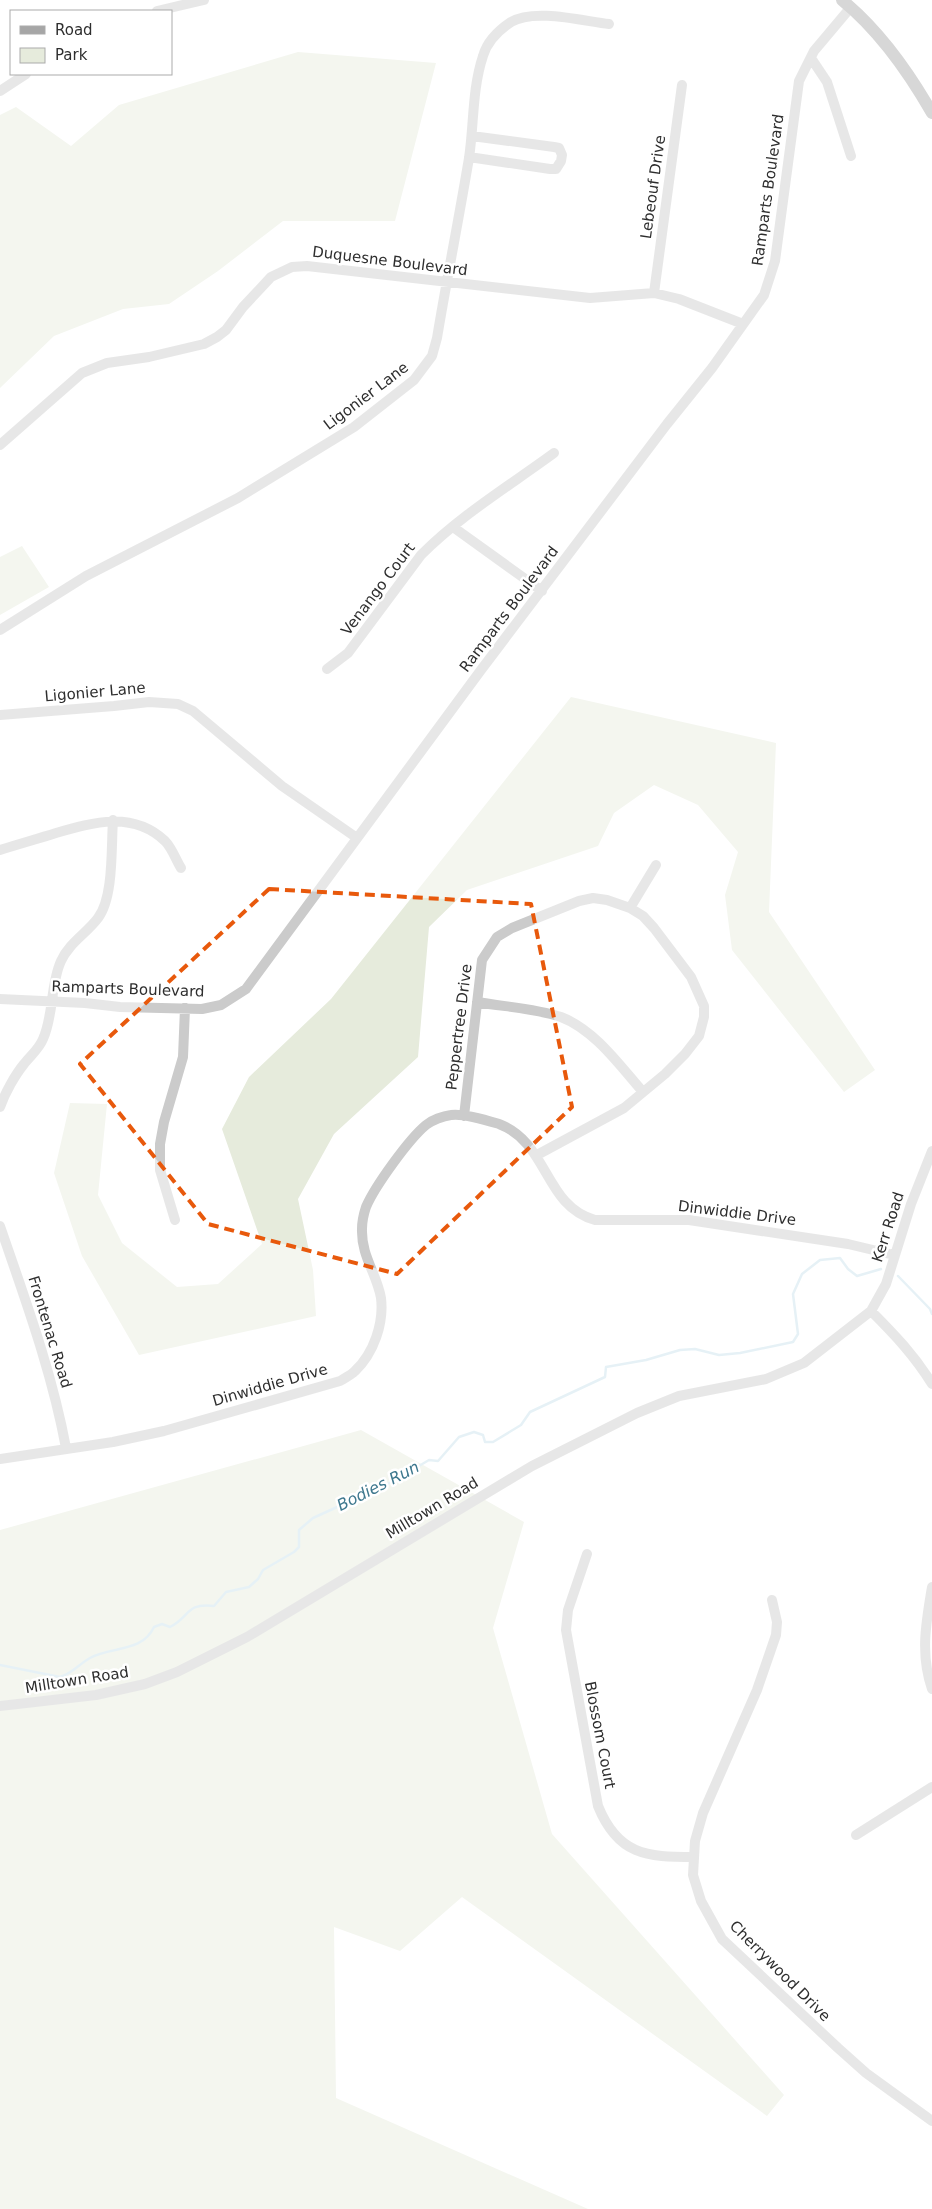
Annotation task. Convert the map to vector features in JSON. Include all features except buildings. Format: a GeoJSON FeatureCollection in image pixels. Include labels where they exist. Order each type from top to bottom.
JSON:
{"type":"FeatureCollection","features":[{"type":"Feature","properties":{"kind":"main road"},"geometry":{"type":"LineString","coordinates":[[847,4],[890,48],[916,85],[932,113]]}},
{"type":"Feature","properties":{"kind":"street"},"geometry":{"type":"LineString","coordinates":[[161,10],[204,0]]}},
{"type":"Feature","properties":{"kind":"street","name":"Ramparts Boulevard"},"geometry":{"type":"LineString","coordinates":[[0,999],[202,1009],[221,1005],[246,989],[667,424],[712,368],[764,295],[775,261],[799,81],[810,58],[847,4]]}},
{"type":"Feature","properties":{"kind":"street","name":"Ligonier Lane"},"geometry":{"type":"LineString","coordinates":[[0,630],[86,576],[238,498],[296,464],[354,427],[402,390],[423,371],[432,356],[469,157],[479,70],[483,54],[501,29],[513,20],[527,16],[609,24]]}},
{"type":"Feature","properties":{"kind":"street"},"geometry":{"type":"LineString","coordinates":[[810,58],[827,82],[851,156]]}},
{"type":"Feature","properties":{"kind":"street"},"geometry":{"type":"LineString","coordinates":[[0,91],[24,75]]}},
{"type":"Feature","properties":{"kind":"street","name":"Lebeouf Drive"},"geometry":{"type":"LineString","coordinates":[[654,293],[682,85]]}},
{"type":"Feature","properties":{"kind":"street"},"geometry":{"type":"LineString","coordinates":[[469,157],[556,169],[562,155],[559,148],[472,136]]}},
{"type":"Feature","properties":{"kind":"street","name":"Duquesne Boulevard"},"geometry":{"type":"LineString","coordinates":[[0,445],[82,373],[107,363],[150,357],[204,344],[217,337],[226,330],[271,277],[292,267],[307,266],[446,281],[494,289],[590,298],[654,293],[679,299],[742,324]]}},
{"type":"Feature","properties":{"kind":"street","name":"Venango Court"},"geometry":{"type":"LineString","coordinates":[[327,668],[348,653],[421,555],[489,498],[554,453]]}},
{"type":"Feature","properties":{"kind":"street"},"geometry":{"type":"LineString","coordinates":[[453,527],[542,591]]}},
{"type":"Feature","properties":{"kind":"street","name":"Ligonier Lane"},"geometry":{"type":"LineString","coordinates":[[0,715],[149,702],[178,704],[193,711],[282,786],[357,838]]}},
{"type":"Feature","properties":{"kind":"street"},"geometry":{"type":"LineString","coordinates":[[0,1107],[24,1064],[36,1051],[43,1039],[53,1002],[60,963],[65,953],[98,918],[105,906],[108,893],[113,820]]}},
{"type":"Feature","properties":{"kind":"street"},"geometry":{"type":"LineString","coordinates":[[0,850],[92,822],[113,820],[136,823],[145,827],[166,842],[181,868]]}},
{"type":"Feature","properties":{"kind":"street"},"geometry":{"type":"LineString","coordinates":[[630,908],[656,865]]}},
{"type":"Feature","properties":{"kind":"street","name":"Peppertree Drive"},"geometry":{"type":"LineString","coordinates":[[464,1116],[482,960],[497,937],[512,928],[579,900],[592,898],[608,900],[630,908],[643,916],[654,928],[691,977],[704,1006],[704,1017],[699,1036],[686,1054],[624,1108],[537,1155]]}},
{"type":"Feature","properties":{"kind":"street"},"geometry":{"type":"LineString","coordinates":[[477,1002],[540,1012],[562,1018],[583,1030],[594,1040],[643,1092]]}},
{"type":"Feature","properties":{"kind":"street"},"geometry":{"type":"LineString","coordinates":[[175,1220],[160,1170],[160,1144],[164,1122],[183,1057],[185,1008]]}},
{"type":"Feature","properties":{"kind":"street","name":"Dinwiddie Drive"},"geometry":{"type":"LineString","coordinates":[[0,1459],[113,1442],[173,1429],[340,1381],[356,1371],[376,1339],[380,1320],[381,1297],[363,1250],[362,1229],[365,1209],[374,1192],[413,1138],[427,1124],[451,1115],[464,1116],[500,1125],[522,1139],[537,1155],[558,1194],[566,1204],[584,1217],[595,1220],[689,1220],[848,1244],[894,1255]]}},
{"type":"Feature","properties":{"kind":"street","name":"Kerr Road"},"geometry":{"type":"LineString","coordinates":[[871,1311],[886,1284],[911,1204],[932,1151]]}},
{"type":"Feature","properties":{"kind":"street","name":"Frontenac Road"},"geometry":{"type":"LineString","coordinates":[[0,1226],[42,1352],[60,1416],[66,1448]]}},
{"type":"Feature","properties":{"kind":"street"},"geometry":{"type":"LineString","coordinates":[[871,1311],[901,1340],[920,1363],[932,1384]]}},
{"type":"Feature","properties":{"kind":"street","name":"Milltown Road"},"geometry":{"type":"LineString","coordinates":[[0,1706],[96,1695],[144,1684],[177,1672],[247,1637],[532,1466],[636,1413],[679,1396],[766,1380],[804,1363],[871,1311]]}},
{"type":"Feature","properties":{"kind":"street","name":"Blossom Court"},"geometry":{"type":"LineString","coordinates":[[587,1554],[568,1610],[566,1630],[598,1806],[605,1824],[626,1845],[656,1857],[694,1857]]}},
{"type":"Feature","properties":{"kind":"street"},"geometry":{"type":"LineString","coordinates":[[932,1587],[925,1626],[923,1653],[932,1689]]}},
{"type":"Feature","properties":{"kind":"street","name":"Cherrywood Drive"},"geometry":{"type":"LineString","coordinates":[[772,1600],[777,1622],[769,1657],[757,1690],[703,1813],[695,1841],[693,1875],[701,1901],[722,1939],[866,2073],[932,2121]]}},
{"type":"Feature","properties":{"kind":"street"},"geometry":{"type":"LineString","coordinates":[[856,1835],[932,1787]]}},
{"type":"Feature","properties":{"kind":"highlighted area"},"geometry":{"type":"Polygon","coordinates":[[[269,889],[531,904],[572,1107],[397,1274],[208,1224],[80,1064],[269,889]]]}},
{"type":"Feature","properties":{"kind":"green space"},"geometry":{"type":"Polygon","coordinates":[[[298,52],[436,63],[395,221],[283,221],[218,271],[169,304],[123,309],[54,336],[0,388],[0,115],[16,107],[71,146],[119,105],[298,52]]]}},
{"type":"Feature","properties":{"kind":"green space"},"geometry":{"type":"Polygon","coordinates":[[[22,546],[49,587],[0,615],[0,557],[22,546]]]}},
{"type":"Feature","properties":{"kind":"green space"},"geometry":{"type":"Polygon","coordinates":[[[571,697],[776,743],[769,912],[875,1070],[844,1092],[732,950],[725,895],[738,852],[698,805],[654,785],[614,813],[598,846],[467,890],[429,927],[418,1057],[334,1134],[298,1199],[313,1270],[316,1316],[139,1355],[82,1256],[54,1173],[70,1103],[107,1104],[98,1195],[122,1243],[177,1287],[218,1284],[262,1244],[222,1129],[249,1077],[331,999],[571,697]]]}},
{"type":"Feature","properties":{"kind":"green space"},"geometry":{"type":"Polygon","coordinates":[[[361,1430],[524,1522],[493,1628],[552,1834],[784,2095],[767,2116],[462,1897],[400,1951],[334,1927],[336,2098],[588,2209],[0,2209],[0,1530],[361,1430]]]}},
{"type":"Feature","properties":{"kind":"waterway","name":"Bodies Run"},"geometry":{"type":"LineString","coordinates":[[0,1665],[60,1677],[68,1674],[86,1660],[98,1654],[134,1645],[149,1635],[154,1627],[162,1624],[170,1627],[193,1608],[198,1606],[214,1606],[226,1592],[249,1587],[258,1579],[263,1570],[294,1552],[299,1547],[299,1530],[313,1518],[392,1482],[429,1460],[438,1461],[459,1437],[474,1432],[483,1435],[485,1442],[493,1442],[521,1425],[530,1412],[605,1377],[606,1367],[646,1360],[680,1350],[695,1349],[719,1355],[740,1353],[793,1342],[798,1334],[793,1294],[802,1274],[820,1260],[840,1258],[848,1269],[857,1276],[881,1269]]}},
{"type":"Feature","properties":{"kind":"waterway","name":"Bodies Run"},"geometry":{"type":"LineString","coordinates":[[898,1276],[930,1309],[932,1314]]}}]}
